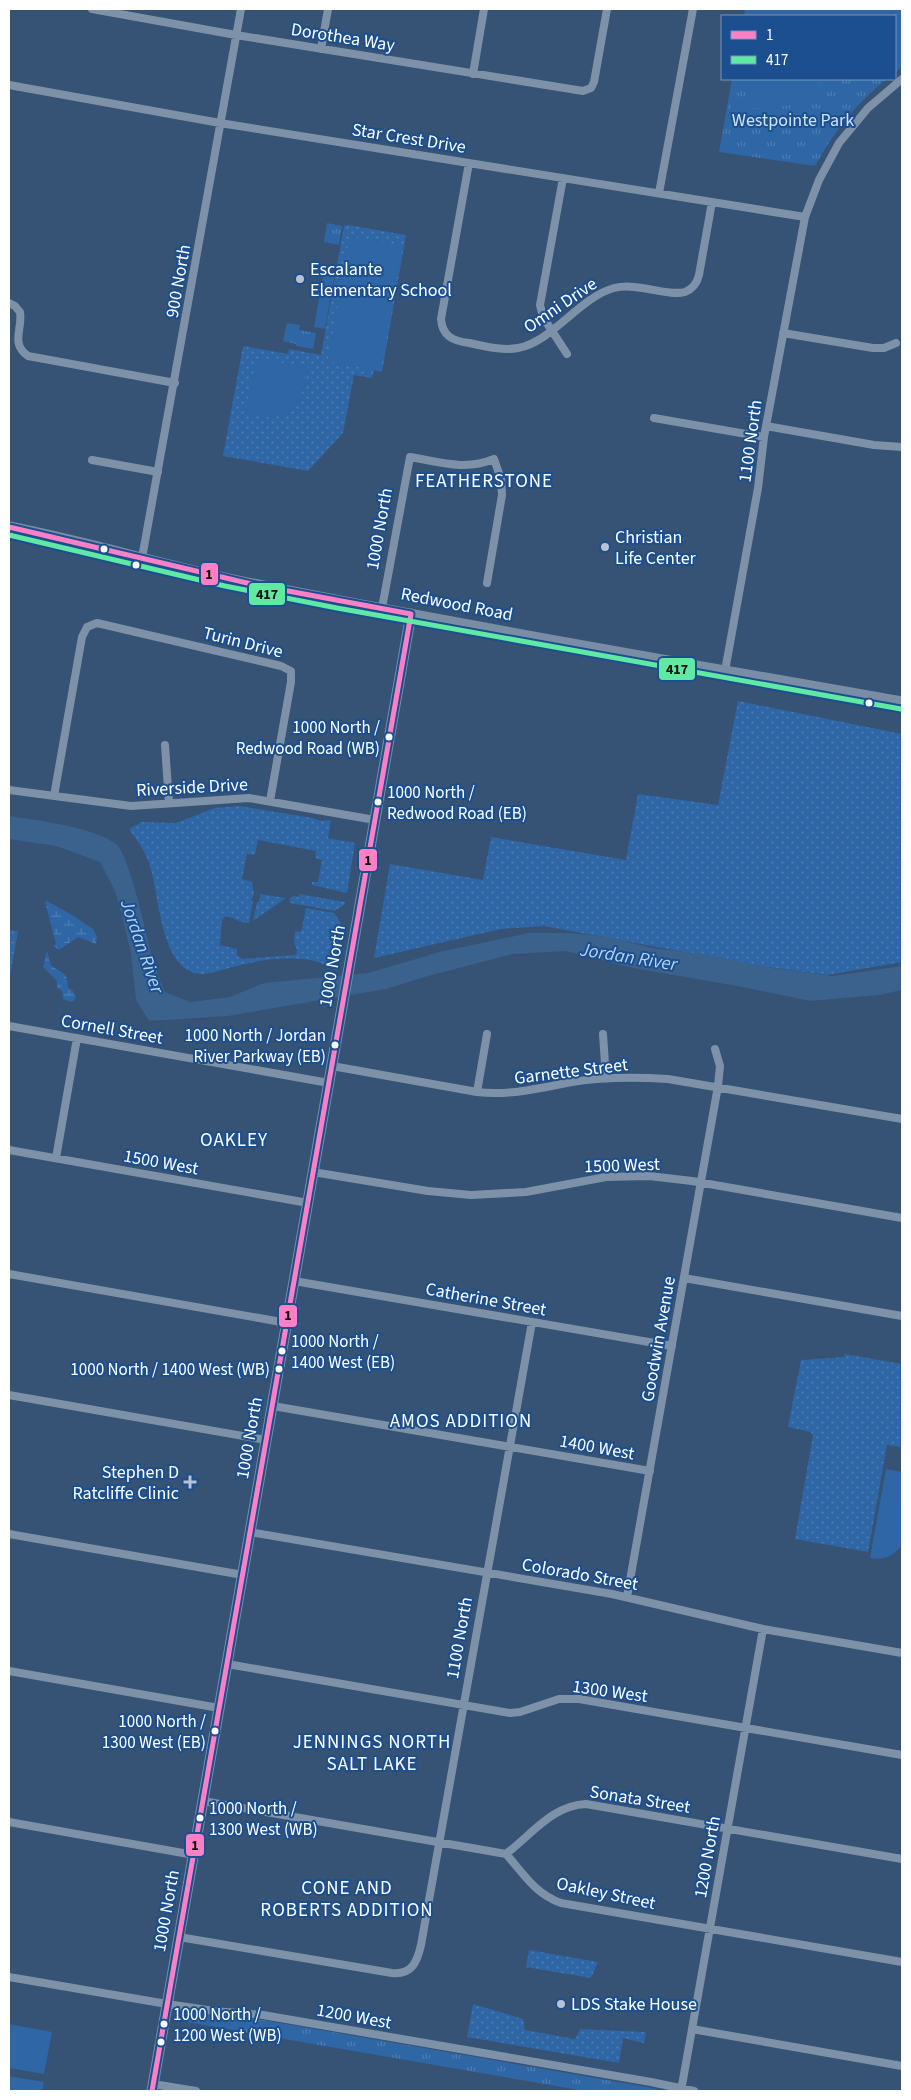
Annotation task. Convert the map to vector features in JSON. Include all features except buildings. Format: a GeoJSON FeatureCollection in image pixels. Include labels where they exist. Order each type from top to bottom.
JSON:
{"type":"FeatureCollection","features":[{"type":"Feature","properties":{"kind":"street","name":"Dorothea Way"},"geometry":{"type":"LineString","coordinates":[[92,9],[236,35],[578,91],[588,90],[595,79],[607,9]]}},
{"type":"Feature","properties":{"kind":"street","name":"900 North"},"geometry":{"type":"LineString","coordinates":[[142,558],[241,9]]}},
{"type":"Feature","properties":{"kind":"street"},"geometry":{"type":"LineString","coordinates":[[321,49],[328,9]]}},
{"type":"Feature","properties":{"kind":"street"},"geometry":{"type":"LineString","coordinates":[[473,74],[484,9]]}},
{"type":"Feature","properties":{"kind":"street"},"geometry":{"type":"LineString","coordinates":[[659,193],[693,9]]}},
{"type":"Feature","properties":{"kind":"street","name":"1100 North"},"geometry":{"type":"LineString","coordinates":[[725,671],[760,479],[764,436],[805,216],[819,180],[840,143],[868,108],[902,79]]}},
{"type":"Feature","properties":{"kind":"street","name":"Star Crest Drive"},"geometry":{"type":"LineString","coordinates":[[9,85],[220,124],[805,216]]}},
{"type":"Feature","properties":{"kind":"street","name":"Omni Drive"},"geometry":{"type":"LineString","coordinates":[[469,162],[441,314],[441,324],[444,333],[457,341],[510,349],[527,346],[613,288],[639,287],[680,293],[694,287],[699,275],[712,202]]}},
{"type":"Feature","properties":{"kind":"street"},"geometry":{"type":"LineString","coordinates":[[563,178],[540,305],[543,317],[567,354]]}},
{"type":"Feature","properties":{"kind":"street"},"geometry":{"type":"LineString","coordinates":[[9,303],[20,312],[18,342],[21,350],[28,356],[175,383]]}},
{"type":"Feature","properties":{"kind":"street"},"geometry":{"type":"LineString","coordinates":[[783,332],[873,348],[884,348],[896,343]]}},
{"type":"Feature","properties":{"kind":"street"},"geometry":{"type":"LineString","coordinates":[[654,418],[764,436]]}},
{"type":"Feature","properties":{"kind":"street"},"geometry":{"type":"LineString","coordinates":[[766,426],[874,445],[902,447]]}},
{"type":"Feature","properties":{"kind":"street","name":"1000 North"},"geometry":{"type":"LineString","coordinates":[[382,608],[410,457],[464,466],[480,465],[494,459],[501,479],[502,495],[487,584]]}},
{"type":"Feature","properties":{"kind":"street"},"geometry":{"type":"LineString","coordinates":[[92,460],[158,472]]}},
{"type":"Feature","properties":{"kind":"street","name":"Redwood Road"},"geometry":{"type":"LineString","coordinates":[[9,527],[256,585],[902,702]]}},
{"type":"Feature","properties":{"kind":"street","name":"1000 North"},"geometry":{"type":"LineString","coordinates":[[152,2088],[411,614]]}},
{"type":"Feature","properties":{"kind":"street","name":"Turin Drive"},"geometry":{"type":"LineString","coordinates":[[54,796],[82,637],[87,627],[93,623],[104,623],[291,670],[291,682],[270,801]]}},
{"type":"Feature","properties":{"kind":"street"},"geometry":{"type":"LineString","coordinates":[[165,745],[170,804]]}},
{"type":"Feature","properties":{"kind":"street","name":"Riverside Drive"},"geometry":{"type":"LineString","coordinates":[[9,790],[130,806],[242,798],[270,801],[375,820]]}},
{"type":"Feature","properties":{"kind":"street","name":"Cornell Street"},"geometry":{"type":"LineString","coordinates":[[9,1026],[329,1083]]}},
{"type":"Feature","properties":{"kind":"street"},"geometry":{"type":"LineString","coordinates":[[477,1092],[487,1034]]}},
{"type":"Feature","properties":{"kind":"street"},"geometry":{"type":"LineString","coordinates":[[604,1034],[606,1079]]}},
{"type":"Feature","properties":{"kind":"street"},"geometry":{"type":"LineString","coordinates":[[56,1158],[77,1038]]}},
{"type":"Feature","properties":{"kind":"street","name":"Goodwin Avenue"},"geometry":{"type":"LineString","coordinates":[[627,1597],[718,1086],[720,1066],[715,1049]]}},
{"type":"Feature","properties":{"kind":"street","name":"Garnette Street"},"geometry":{"type":"LineString","coordinates":[[332,1066],[477,1092],[512,1093],[579,1081],[650,1078],[718,1086],[902,1119]]}},
{"type":"Feature","properties":{"kind":"street","name":"1500 West"},"geometry":{"type":"LineString","coordinates":[[9,1150],[308,1203]]}},
{"type":"Feature","properties":{"kind":"street","name":"1500 West"},"geometry":{"type":"LineString","coordinates":[[313,1172],[428,1192],[471,1195],[526,1192],[606,1177],[649,1176],[902,1218]]}},
{"type":"Feature","properties":{"kind":"street"},"geometry":{"type":"LineString","coordinates":[[9,1274],[287,1323]]}},
{"type":"Feature","properties":{"kind":"street"},"geometry":{"type":"LineString","coordinates":[[684,1278],[902,1316]]}},
{"type":"Feature","properties":{"kind":"street","name":"Catherine Street"},"geometry":{"type":"LineString","coordinates":[[294,1281],[672,1346]]}},
{"type":"Feature","properties":{"kind":"street","name":"1100 North"},"geometry":{"type":"LineString","coordinates":[[179,1937],[392,1974],[408,1971],[418,1959],[462,1704],[532,1322]]}},
{"type":"Feature","properties":{"kind":"street"},"geometry":{"type":"LineString","coordinates":[[9,1395],[266,1440]]}},
{"type":"Feature","properties":{"kind":"street","name":"1400 West"},"geometry":{"type":"LineString","coordinates":[[272,1406],[650,1471]]}},
{"type":"Feature","properties":{"kind":"street","name":"Colorado Street"},"geometry":{"type":"LineString","coordinates":[[250,1532],[627,1597],[763,1629],[902,1653]]}},
{"type":"Feature","properties":{"kind":"street"},"geometry":{"type":"LineString","coordinates":[[9,1534],[243,1575]]}},
{"type":"Feature","properties":{"kind":"street","name":"1200 North"},"geometry":{"type":"LineString","coordinates":[[682,2090],[763,1629]]}},
{"type":"Feature","properties":{"kind":"street","name":"1300 West"},"geometry":{"type":"LineString","coordinates":[[227,1664],[517,1713],[559,1699],[579,1699],[902,1755]]}},
{"type":"Feature","properties":{"kind":"street"},"geometry":{"type":"LineString","coordinates":[[9,1672],[219,1708]]}},
{"type":"Feature","properties":{"kind":"street"},"geometry":{"type":"LineString","coordinates":[[203,1801],[506,1854]]}},
{"type":"Feature","properties":{"kind":"street","name":"Sonata Street"},"geometry":{"type":"LineString","coordinates":[[506,1854],[554,1814],[566,1807],[592,1804],[902,1858]]}},
{"type":"Feature","properties":{"kind":"street"},"geometry":{"type":"LineString","coordinates":[[9,1822],[194,1855]]}},
{"type":"Feature","properties":{"kind":"street","name":"Oakley Street"},"geometry":{"type":"LineString","coordinates":[[506,1854],[534,1888],[554,1900],[902,1962]]}},
{"type":"Feature","properties":{"kind":"street","name":"1200 West"},"geometry":{"type":"LineString","coordinates":[[9,1977],[167,2004],[214,2011],[263,2015],[629,2078],[694,2091]]}},
{"type":"Feature","properties":{"kind":"street"},"geometry":{"type":"LineString","coordinates":[[692,2029],[902,2066]]}},
{"type":"Feature","properties":{"kind":"street"},"geometry":{"type":"LineString","coordinates":[[152,2088],[196,2091]]}},
{"type":"Feature","properties":{"kind":"green space"},"geometry":{"type":"Polygon","coordinates":[[[745,9],[902,9],[902,67],[896,72],[896,15],[744,15],[745,9]]]}},
{"type":"Feature","properties":{"kind":"green space","name":"Westpointe Park"},"geometry":{"type":"Polygon","coordinates":[[[732,80],[886,80],[865,98],[846,119],[815,166],[719,152],[732,80]]]}},
{"type":"Feature","properties":{"kind":"green space"},"geometry":{"type":"Polygon","coordinates":[[[752,80],[821,80],[808,98],[775,109],[746,108],[752,80]]]}},
{"type":"Feature","properties":{"kind":"green space"},"geometry":{"type":"Polygon","coordinates":[[[327,223],[342,226],[339,245],[324,242],[327,223]]]}},
{"type":"Feature","properties":{"kind":"green space"},"geometry":{"type":"Polygon","coordinates":[[[348,225],[406,235],[382,372],[374,370],[372,378],[354,375],[343,433],[308,471],[223,456],[243,346],[288,354],[289,349],[321,355],[344,226],[348,225]]]}},
{"type":"Feature","properties":{"kind":"green space"},"geometry":{"type":"Polygon","coordinates":[[[350,236],[403,246],[380,371],[328,362],[350,236]]]}},
{"type":"Feature","properties":{"kind":"green space"},"geometry":{"type":"Polygon","coordinates":[[[323,276],[334,277],[325,329],[314,327],[323,276]]]}},
{"type":"Feature","properties":{"kind":"green space"},"geometry":{"type":"Polygon","coordinates":[[[287,323],[300,325],[299,330],[316,333],[313,349],[283,341],[287,323]]]}},
{"type":"Feature","properties":{"kind":"green space"},"geometry":{"type":"Polygon","coordinates":[[[256,359],[308,367],[302,392],[298,400],[286,412],[269,417],[246,412],[256,359]]]}},
{"type":"Feature","properties":{"kind":"green space"},"geometry":{"type":"Polygon","coordinates":[[[738,701],[902,734],[902,962],[827,975],[753,965],[544,926],[501,929],[374,958],[390,864],[483,880],[491,837],[626,860],[638,794],[718,805],[738,701]]]}},
{"type":"Feature","properties":{"kind":"green space"},"geometry":{"type":"Polygon","coordinates":[[[239,806],[313,818],[321,821],[331,820],[328,838],[355,843],[347,893],[312,885],[312,882],[318,882],[322,860],[315,858],[316,851],[258,840],[255,855],[247,854],[242,879],[252,882],[254,894],[251,901],[253,901],[249,923],[224,917],[220,945],[237,949],[237,955],[242,959],[296,955],[295,931],[301,932],[306,908],[334,913],[341,923],[336,953],[337,971],[325,964],[312,960],[284,958],[270,959],[201,974],[192,972],[181,965],[173,954],[162,925],[148,861],[129,829],[142,822],[176,823],[215,808],[239,806]]]}},
{"type":"Feature","properties":{"kind":"green space"},"geometry":{"type":"Polygon","coordinates":[[[260,894],[286,898],[253,921],[257,902],[259,902],[260,894]]]}},
{"type":"Feature","properties":{"kind":"green space"},"geometry":{"type":"Polygon","coordinates":[[[299,894],[345,902],[345,904],[335,911],[290,903],[289,899],[293,896],[299,897],[299,894]]]}},
{"type":"Feature","properties":{"kind":"green space"},"geometry":{"type":"Polygon","coordinates":[[[47,901],[93,929],[97,937],[96,944],[78,937],[59,950],[53,946],[56,944],[45,902],[47,901]]]}},
{"type":"Feature","properties":{"kind":"green space"},"geometry":{"type":"Polygon","coordinates":[[[9,930],[18,931],[9,982],[9,930]]]}},
{"type":"Feature","properties":{"kind":"green space"},"geometry":{"type":"Polygon","coordinates":[[[47,951],[51,965],[67,978],[68,988],[76,996],[74,1001],[70,1002],[63,999],[62,991],[57,988],[57,981],[43,967],[47,951]]]}},
{"type":"Feature","properties":{"kind":"green space"},"geometry":{"type":"Polygon","coordinates":[[[845,1354],[902,1364],[902,1447],[887,1445],[868,1552],[795,1539],[813,1435],[810,1432],[788,1427],[801,1360],[844,1357],[845,1354]]]}},
{"type":"Feature","properties":{"kind":"green space"},"geometry":{"type":"Polygon","coordinates":[[[886,1469],[902,1472],[902,1546],[888,1557],[880,1559],[870,1558],[886,1469]]]}},
{"type":"Feature","properties":{"kind":"green space"},"geometry":{"type":"Polygon","coordinates":[[[529,1950],[598,1962],[591,1978],[526,1967],[529,1950]]]}},
{"type":"Feature","properties":{"kind":"green space"},"geometry":{"type":"Polygon","coordinates":[[[473,2004],[523,2019],[525,2030],[575,2039],[580,2029],[646,2032],[644,2043],[623,2038],[619,2063],[467,2037],[473,2004]]]}},
{"type":"Feature","properties":{"kind":"green space"},"geometry":{"type":"Polygon","coordinates":[[[183,2013],[263,2020],[664,2091],[585,2091],[181,2021],[183,2013]]]}},
{"type":"Feature","properties":{"kind":"green space"},"geometry":{"type":"Polygon","coordinates":[[[9,2024],[52,2032],[44,2074],[9,2068],[9,2024]]]}},
{"type":"Feature","properties":{"kind":"green space"},"geometry":{"type":"Polygon","coordinates":[[[9,2076],[44,2082],[42,2091],[9,2091],[9,2076]]]}},
{"type":"Feature","properties":{"kind":"water","name":"Jordan River"},"geometry":{"type":"Polygon","coordinates":[[[9,816],[80,829],[106,838],[116,844],[127,864],[153,960],[165,992],[190,1002],[230,997],[264,983],[368,973],[443,951],[529,933],[570,933],[609,937],[652,948],[703,954],[772,968],[832,976],[902,966],[902,990],[879,995],[810,1001],[628,967],[566,951],[513,954],[386,989],[228,1016],[149,1021],[136,1000],[131,953],[122,916],[115,891],[100,862],[56,846],[9,839],[9,816]]]}},
{"type":"Feature","properties":{"kind":"transit line","name":"1"},"geometry":{"type":"LineString","coordinates":[[9,527],[256,585],[411,614]]}},
{"type":"Feature","properties":{"kind":"transit line","name":"417"},"geometry":{"type":"LineString","coordinates":[[9,535],[225,586],[337,608],[901,709]]}},
{"type":"Feature","properties":{"kind":"transit line","name":"1"},"geometry":{"type":"LineString","coordinates":[[152,2091],[411,614]]}},
{"type":"Feature","properties":{"kind":"place","name":"Escalante Elementary School"},"geometry":{"type":"Point","coordinates":[300,279]}},
{"type":"Feature","properties":{"kind":"place","name":"Christian Life Center"},"geometry":{"type":"Point","coordinates":[605,547]}},
{"type":"Feature","properties":{"kind":"place","name":"1000 North / Redwood Road (WB)"},"geometry":{"type":"Point","coordinates":[389,737]}},
{"type":"Feature","properties":{"kind":"place","name":"1000 North / Redwood Road (EB)"},"geometry":{"type":"Point","coordinates":[378,802]}},
{"type":"Feature","properties":{"kind":"place","name":"1000 North / Jordan River Parkway (EB)"},"geometry":{"type":"Point","coordinates":[335,1045]}},
{"type":"Feature","properties":{"kind":"place","name":"1000 North / 1400 West (EB)"},"geometry":{"type":"Point","coordinates":[282,1351]}},
{"type":"Feature","properties":{"kind":"place","name":"1000 North / 1400 West (WB)"},"geometry":{"type":"Point","coordinates":[279,1369]}},
{"type":"Feature","properties":{"kind":"place","name":"Stephen D Ratcliffe Clinic"},"geometry":{"type":"Point","coordinates":[190,1482]}},
{"type":"Feature","properties":{"kind":"place","name":"1000 North / 1300 West (EB)"},"geometry":{"type":"Point","coordinates":[215,1731]}},
{"type":"Feature","properties":{"kind":"place","name":"1000 North / 1300 West (WB)"},"geometry":{"type":"Point","coordinates":[200,1818]}},
{"type":"Feature","properties":{"kind":"place","name":"LDS Stake House"},"geometry":{"type":"Point","coordinates":[561,2004]}},
{"type":"Feature","properties":{"kind":"place","name":"1000 North / 1200 West (WB)"},"geometry":{"type":"Point","coordinates":[164,2024]}},
{"type":"Feature","properties":{"kind":"district","name":"FEATHERSTONE"},"geometry":{"type":"Point","coordinates":[484,480]}},
{"type":"Feature","properties":{"kind":"district","name":"OAKLEY"},"geometry":{"type":"Point","coordinates":[234,1139]}},
{"type":"Feature","properties":{"kind":"district","name":"AMOS ADDITION"},"geometry":{"type":"Point","coordinates":[461,1420]}},
{"type":"Feature","properties":{"kind":"district","name":"JENNINGS NORTH SALT LAKE"},"geometry":{"type":"Point","coordinates":[372,1752]}},
{"type":"Feature","properties":{"kind":"district","name":"CONE AND ROBERTS ADDITION"},"geometry":{"type":"Point","coordinates":[347,1898]}}]}
